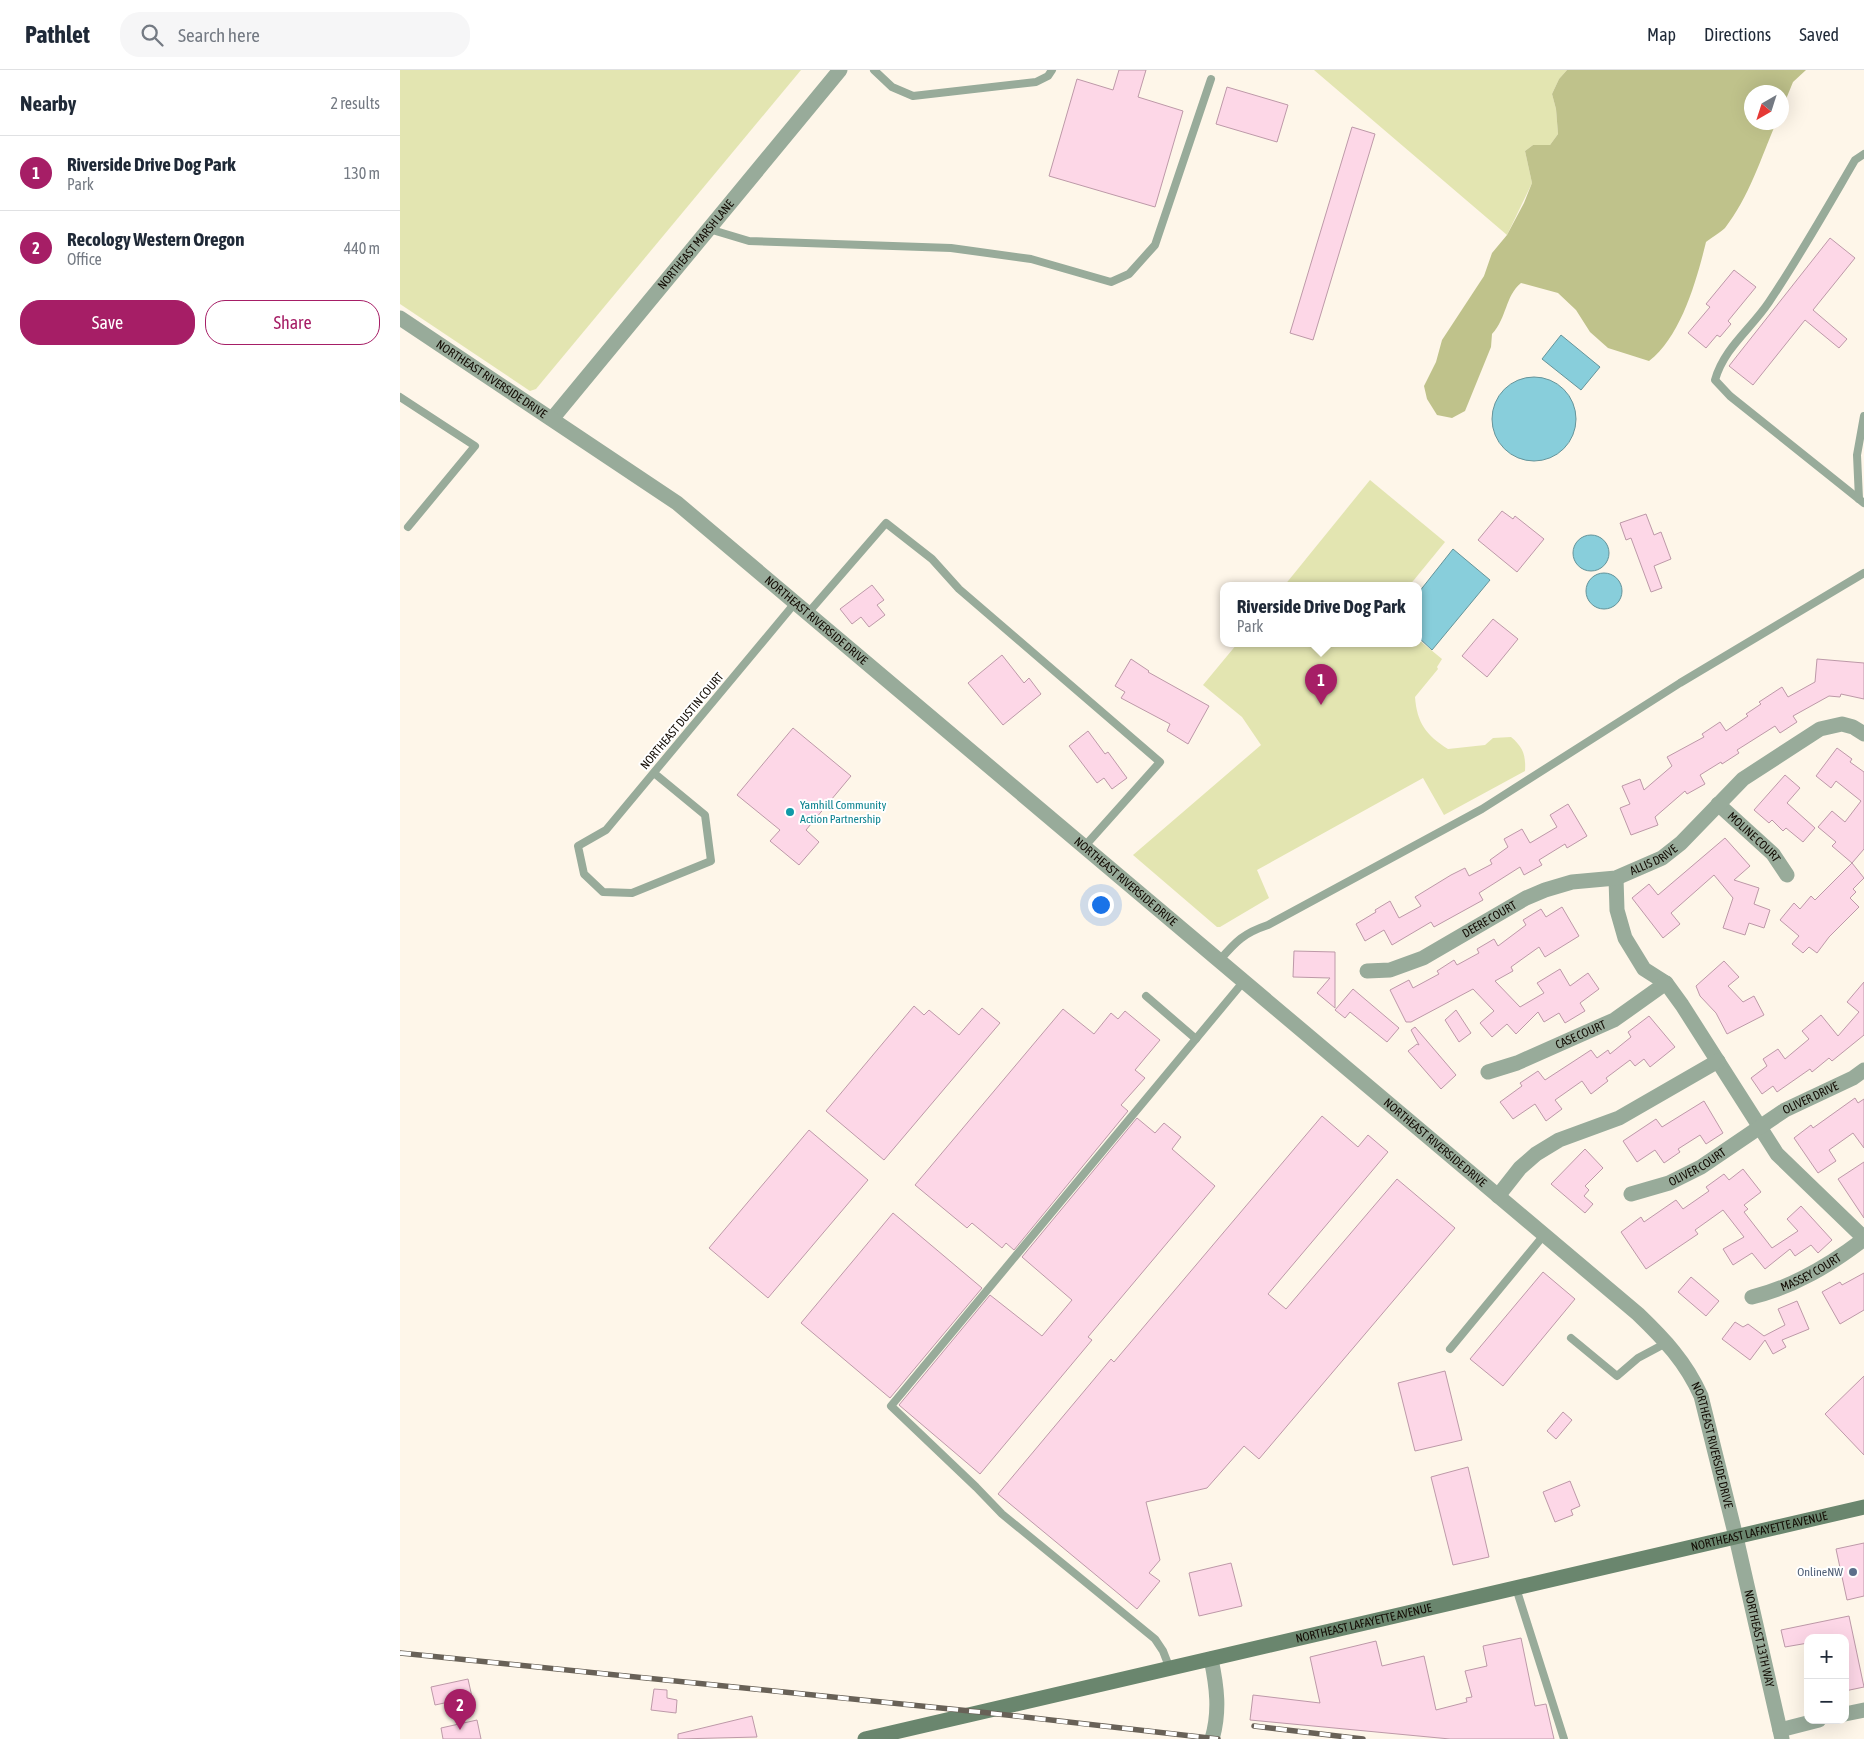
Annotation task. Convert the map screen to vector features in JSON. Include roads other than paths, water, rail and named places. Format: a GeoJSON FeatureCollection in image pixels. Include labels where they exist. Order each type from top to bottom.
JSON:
{"type":"FeatureCollection","features":[{"type":"Feature","properties":{"kind":"main road","name":"NORTHEAST LAFAYETTE AVENUE"},"geometry":{"type":"LineString","coordinates":[[866,1739],[1864,1507]]}},
{"type":"Feature","properties":{"kind":"street","name":"NORTHEAST MARSH LANE"},"geometry":{"type":"LineString","coordinates":[[552,419],[840,70]]}},
{"type":"Feature","properties":{"kind":"street","name":"NORTHEAST RIVERSIDE DRIVE"},"geometry":{"type":"LineString","coordinates":[[400,318],[676,503],[1544,1234],[1668,1342],[1691,1375],[1701,1396],[1736,1537]]}},
{"type":"Feature","properties":{"kind":"street","name":"ALLIS DRIVE"},"geometry":{"type":"LineString","coordinates":[[1864,734],[1853,727],[1842,724],[1820,729],[1743,779],[1681,843],[1662,858],[1616,878],[1617,910],[1625,938],[1644,969],[1666,984],[1777,1154],[1864,1238]]}},
{"type":"Feature","properties":{"kind":"street","name":"MOLINE COURT"},"geometry":{"type":"LineString","coordinates":[[1718,804],[1773,854],[1787,874]]}},
{"type":"Feature","properties":{"kind":"street","name":"DEERE COURT"},"geometry":{"type":"LineString","coordinates":[[1367,971],[1390,970],[1423,958],[1526,898],[1545,890],[1572,882],[1616,878]]}},
{"type":"Feature","properties":{"kind":"street","name":"CASE COURT"},"geometry":{"type":"LineString","coordinates":[[1488,1072],[1516,1063],[1614,1020],[1666,984]]}},
{"type":"Feature","properties":{"kind":"street"},"geometry":{"type":"LineString","coordinates":[[1498,1196],[1520,1168],[1536,1154],[1559,1140],[1619,1118],[1718,1061]]}},
{"type":"Feature","properties":{"kind":"street","name":"OLIVER DRIVE"},"geometry":{"type":"LineString","coordinates":[[1759,1128],[1785,1110],[1852,1078],[1864,1070]]}},
{"type":"Feature","properties":{"kind":"street","name":"OLIVER COURT"},"geometry":{"type":"LineString","coordinates":[[1631,1194],[1669,1183],[1701,1167],[1759,1128]]}},
{"type":"Feature","properties":{"kind":"street","name":"MASSEY COURT"},"geometry":{"type":"LineString","coordinates":[[1752,1297],[1774,1291],[1816,1272],[1864,1238]]}},
{"type":"Feature","properties":{"kind":"street","name":"NORTHEAST 13TH WAY"},"geometry":{"type":"LineString","coordinates":[[1736,1537],[1781,1734]]}},
{"type":"Feature","properties":{"kind":"street"},"geometry":{"type":"LineString","coordinates":[[1210,1660],[1217,1700],[1217,1717],[1212,1739]]}},
{"type":"Feature","properties":{"kind":"street"},"geometry":{"type":"LineString","coordinates":[[1849,1713],[1864,1710]]}},
{"type":"Feature","properties":{"kind":"street"},"geometry":{"type":"LineString","coordinates":[[1781,1734],[1808,1724]]}},
{"type":"Feature","properties":{"kind":"lane"},"geometry":{"type":"LineString","coordinates":[[874,70],[892,87],[913,96],[1036,82],[1048,76],[1052,70]]}},
{"type":"Feature","properties":{"kind":"lane"},"geometry":{"type":"LineString","coordinates":[[709,228],[749,241],[951,248],[1031,258],[1112,282],[1128,274],[1155,244],[1211,78]]}},
{"type":"Feature","properties":{"kind":"lane"},"geometry":{"type":"LineString","coordinates":[[1862,501],[1730,396],[1715,380],[1720,363],[1768,304],[1813,233],[1855,160],[1864,154]]}},
{"type":"Feature","properties":{"kind":"lane"},"geometry":{"type":"LineString","coordinates":[[400,397],[475,446],[408,527]]}},
{"type":"Feature","properties":{"kind":"lane"},"geometry":{"type":"LineString","coordinates":[[1862,501],[1857,455],[1864,416]]}},
{"type":"Feature","properties":{"kind":"lane"},"geometry":{"type":"LineString","coordinates":[[808,613],[886,523],[932,559],[959,589],[1160,762],[1084,846]]}},
{"type":"Feature","properties":{"kind":"lane"},"geometry":{"type":"LineString","coordinates":[[1220,961],[1238,939],[1250,931],[1268,925],[1482,809],[1680,683],[1864,573]]}},
{"type":"Feature","properties":{"kind":"lane","name":"NORTHEAST DUSTIN COURT"},"geometry":{"type":"LineString","coordinates":[[654,773],[705,815],[711,862],[632,893],[603,892],[584,874],[578,846],[606,830],[795,603]]}},
{"type":"Feature","properties":{"kind":"lane"},"geometry":{"type":"LineString","coordinates":[[1170,1669],[1163,1651],[1154,1639],[1002,1514],[976,1487],[893,1411],[891,1406],[1244,981]]}},
{"type":"Feature","properties":{"kind":"lane"},"geometry":{"type":"LineString","coordinates":[[1146,996],[1196,1040]]}},
{"type":"Feature","properties":{"kind":"lane"},"geometry":{"type":"LineString","coordinates":[[1450,1349],[1544,1234]]}},
{"type":"Feature","properties":{"kind":"lane"},"geometry":{"type":"LineString","coordinates":[[1571,1338],[1615,1376],[1621,1375],[1638,1358],[1668,1342]]}},
{"type":"Feature","properties":{"kind":"lane"},"geometry":{"type":"LineString","coordinates":[[1516,1588],[1564,1739]]}},
{"type":"Feature","properties":{"kind":"water"},"geometry":{"type":"Polygon","coordinates":[[[1561,335],[1600,367],[1581,390],[1542,359],[1561,335]]]}},
{"type":"Feature","properties":{"kind":"water"},"geometry":{"type":"Polygon","coordinates":[[[1534,377],[1550,380],[1564,389],[1573,403],[1576,419],[1573,435],[1564,449],[1550,458],[1534,461],[1518,458],[1504,449],[1495,435],[1492,419],[1495,403],[1504,389],[1518,380],[1534,377]]]}},
{"type":"Feature","properties":{"kind":"water"},"geometry":{"type":"Polygon","coordinates":[[[1591,535],[1598,536],[1604,540],[1608,546],[1608,560],[1604,566],[1598,570],[1591,571],[1584,570],[1578,566],[1574,560],[1573,553],[1574,546],[1578,540],[1584,536],[1591,535]]]}},
{"type":"Feature","properties":{"kind":"water"},"geometry":{"type":"Polygon","coordinates":[[[1453,549],[1490,580],[1432,650],[1422,641],[1422,588],[1453,549]]]}},
{"type":"Feature","properties":{"kind":"water"},"geometry":{"type":"Polygon","coordinates":[[[1604,573],[1611,574],[1617,578],[1621,584],[1621,598],[1617,604],[1611,608],[1604,609],[1597,608],[1591,604],[1587,598],[1586,591],[1587,584],[1591,578],[1597,574],[1604,573]]]}},
{"type":"Feature","properties":{"kind":"railway"},"geometry":{"type":"LineString","coordinates":[[400,1653],[980,1712],[1218,1739]]}},
{"type":"Feature","properties":{"kind":"railway"},"geometry":{"type":"LineString","coordinates":[[1254,1726],[1363,1739]]}},
{"type":"Feature","properties":{"kind":"place","name":"Riverside Drive Dog Park"},"geometry":{"type":"Point","coordinates":[1321,705]}},
{"type":"Feature","properties":{"kind":"place","name":"Yamhill Community Action Partnership"},"geometry":{"type":"Point","coordinates":[790,812]}},
{"type":"Feature","properties":{"kind":"place","name":"OnlineNW"},"geometry":{"type":"Point","coordinates":[1853,1572]}},
{"type":"Feature","properties":{"kind":"place","name":"Recology Western Oregon"},"geometry":{"type":"Point","coordinates":[460,1730]}}]}
